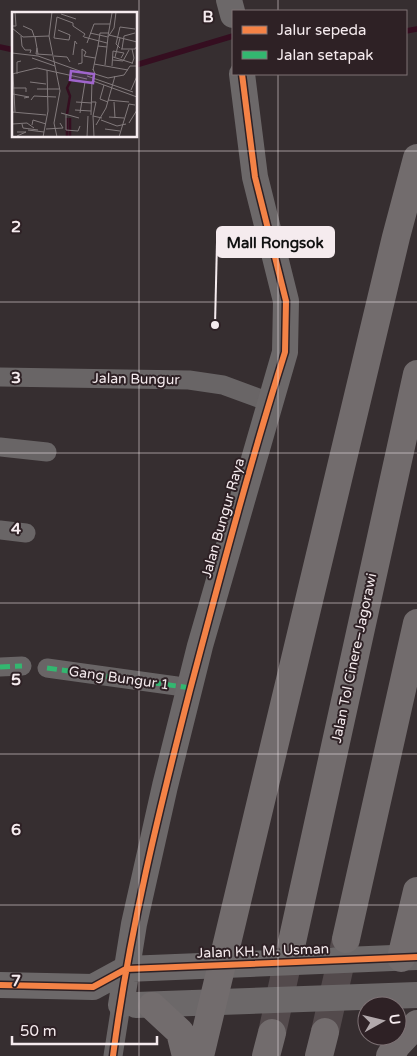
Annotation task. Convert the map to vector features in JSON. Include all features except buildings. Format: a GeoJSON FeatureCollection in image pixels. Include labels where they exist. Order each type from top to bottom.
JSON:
{"type":"FeatureCollection","features":[{"type":"Feature","properties":{"kind":"highway"},"geometry":{"type":"LineString","coordinates":[[200,1056],[389,266],[417,158]]}},
{"type":"Feature","properties":{"kind":"highway","name":"Jalan Tol Cinere–Jagorawi"},"geometry":{"type":"LineString","coordinates":[[292,942],[417,374]]}},
{"type":"Feature","properties":{"kind":"highway"},"geometry":{"type":"LineString","coordinates":[[346,940],[417,622]]}},
{"type":"Feature","properties":{"kind":"highway"},"geometry":{"type":"LineString","coordinates":[[409,957],[417,891]]}},
{"type":"Feature","properties":{"kind":"highway"},"geometry":{"type":"LineString","coordinates":[[152,1006],[180,1032],[186,1056]]}},
{"type":"Feature","properties":{"kind":"highway"},"geometry":{"type":"LineString","coordinates":[[390,1056],[396,1045],[417,1024]]}},
{"type":"Feature","properties":{"kind":"street","name":"Jalan Bungur Raya"},"geometry":{"type":"LineString","coordinates":[[121,1005],[126,969],[165,786],[200,646],[269,402],[286,352],[288,324],[286,301],[262,213],[255,177],[242,75]]}},
{"type":"Feature","properties":{"kind":"street","name":"Jalan Bungur"},"geometry":{"type":"LineString","coordinates":[[0,377],[190,380],[223,385],[269,402]]}},
{"type":"Feature","properties":{"kind":"street"},"geometry":{"type":"LineString","coordinates":[[0,447],[47,452]]}},
{"type":"Feature","properties":{"kind":"street"},"geometry":{"type":"LineString","coordinates":[[0,530],[26,533]]}},
{"type":"Feature","properties":{"kind":"street"},"geometry":{"type":"LineString","coordinates":[[0,667],[22,666]]}},
{"type":"Feature","properties":{"kind":"street","name":"Gang Bungur 1"},"geometry":{"type":"LineString","coordinates":[[47,668],[191,688]]}},
{"type":"Feature","properties":{"kind":"street","name":"Jalan KH. M. Usman"},"geometry":{"type":"LineString","coordinates":[[126,969],[409,957]]}},
{"type":"Feature","properties":{"kind":"street"},"geometry":{"type":"LineString","coordinates":[[0,986],[93,987],[126,969]]}},
{"type":"Feature","properties":{"kind":"street"},"geometry":{"type":"LineString","coordinates":[[93,987],[121,1005],[152,1006],[417,995]]}},
{"type":"Feature","properties":{"kind":"street"},"geometry":{"type":"LineString","coordinates":[[113,1056],[121,1005]]}},
{"type":"Feature","properties":{"kind":"waterway"},"geometry":{"type":"LineString","coordinates":[[407,31],[417,29]]}},
{"type":"Feature","properties":{"kind":"waterway"},"geometry":{"type":"LineString","coordinates":[[138,64],[232,36]]}},
{"type":"Feature","properties":{"kind":"waterway"},"geometry":{"type":"LineString","coordinates":[[0,47],[12,50]]}},
{"type":"Feature","properties":{"kind":"tunnel"},"geometry":{"type":"LineString","coordinates":[[325,1032],[346,939]]}},
{"type":"Feature","properties":{"kind":"tunnel"},"geometry":{"type":"LineString","coordinates":[[272,1033],[292,942]]}},
{"type":"Feature","properties":{"kind":"marked path"},"geometry":{"type":"LineString","coordinates":[[0,667],[22,666]]}},
{"type":"Feature","properties":{"kind":"marked path"},"geometry":{"type":"LineString","coordinates":[[47,668],[191,688]]}},
{"type":"Feature","properties":{"kind":"cycle path"},"geometry":{"type":"LineString","coordinates":[[113,1056],[136,918],[167,781],[236,520],[285,352],[286,301],[255,177],[242,75]]}},
{"type":"Feature","properties":{"kind":"cycle path"},"geometry":{"type":"LineString","coordinates":[[0,985],[93,987],[126,969],[417,957]]}},
{"type":"Feature","properties":{"kind":"place","name":"Mall Rongsok"},"geometry":{"type":"Point","coordinates":[215,325]}}]}
